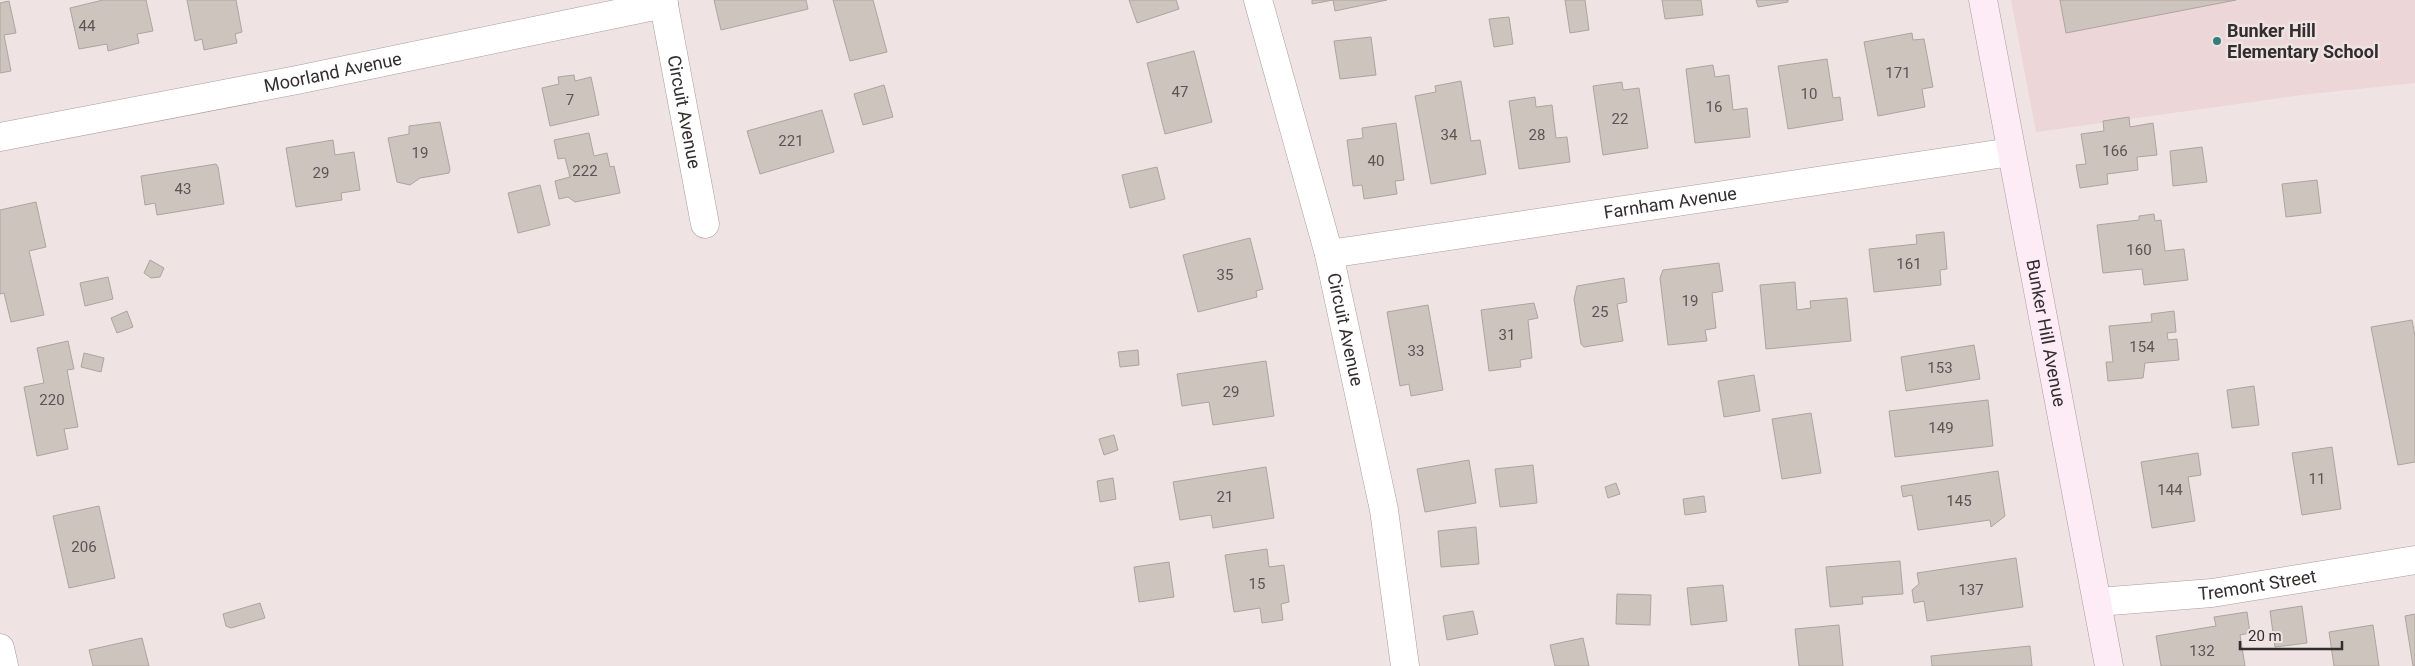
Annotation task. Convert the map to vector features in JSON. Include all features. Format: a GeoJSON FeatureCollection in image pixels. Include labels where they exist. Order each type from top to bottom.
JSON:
{"type":"FeatureCollection","features":[{"type":"Feature","properties":{"kind":"main road","name":"Bunker Hill Avenue"},"geometry":{"type":"LineString","coordinates":[[1983,0],[2010,152],[2109,666]]}},
{"type":"Feature","properties":{"kind":"street","name":"Circuit Avenue"},"geometry":{"type":"LineString","coordinates":[[1258,0],[1329,254],[1384,510],[1404,666]]}},
{"type":"Feature","properties":{"kind":"street","name":"Circuit Avenue"},"geometry":{"type":"LineString","coordinates":[[663,2],[705,224]]}},
{"type":"Feature","properties":{"kind":"street","name":"Moorland Avenue"},"geometry":{"type":"LineString","coordinates":[[0,137],[297,80],[663,2]]}},
{"type":"Feature","properties":{"kind":"street","name":"Farnham Avenue"},"geometry":{"type":"LineString","coordinates":[[1329,254],[2010,152]]}},
{"type":"Feature","properties":{"kind":"street","name":"Tremont Street"},"geometry":{"type":"LineString","coordinates":[[2098,602],[2212,593],[2415,560]]}},
{"type":"Feature","properties":{"kind":"street"},"geometry":{"type":"LineString","coordinates":[[0,648],[4,666]]}},
{"type":"Feature","properties":{"kind":"shaded area","name":"Bunker Hill Elementary School"},"geometry":{"type":"Polygon","coordinates":[[[2011,0],[2415,0],[2415,83],[2310,94],[2036,132],[2011,0]]]}},
{"type":"Feature","properties":{"kind":"building"},"geometry":{"type":"Polygon","coordinates":[[[103,0],[146,0],[153,31],[137,34],[139,43],[108,51],[107,44],[79,49],[70,8],[103,0]]]}},
{"type":"Feature","properties":{"kind":"building"},"geometry":{"type":"Polygon","coordinates":[[[187,0],[236,0],[242,32],[235,34],[237,43],[204,50],[202,39],[195,41],[187,0]]]}},
{"type":"Feature","properties":{"kind":"building"},"geometry":{"type":"Polygon","coordinates":[[[714,0],[806,0],[808,9],[721,30],[714,0]]]}},
{"type":"Feature","properties":{"kind":"building"},"geometry":{"type":"Polygon","coordinates":[[[833,0],[873,0],[887,52],[850,61],[833,0]]]}},
{"type":"Feature","properties":{"kind":"building"},"geometry":{"type":"Polygon","coordinates":[[[1129,0],[1176,0],[1179,9],[1137,23],[1129,0]]]}},
{"type":"Feature","properties":{"kind":"building"},"geometry":{"type":"Polygon","coordinates":[[[1312,0],[1333,0],[1312,4],[1312,0]]]}},
{"type":"Feature","properties":{"kind":"building"},"geometry":{"type":"Polygon","coordinates":[[[1333,0],[1387,0],[1335,11],[1333,0]]]}},
{"type":"Feature","properties":{"kind":"building"},"geometry":{"type":"Polygon","coordinates":[[[1565,0],[1585,0],[1589,30],[1570,33],[1565,0]]]}},
{"type":"Feature","properties":{"kind":"building"},"geometry":{"type":"Polygon","coordinates":[[[1662,0],[1701,0],[1703,15],[1665,19],[1662,0]]]}},
{"type":"Feature","properties":{"kind":"building"},"geometry":{"type":"Polygon","coordinates":[[[1756,0],[1788,0],[1788,2],[1758,7],[1756,0]]]}},
{"type":"Feature","properties":{"kind":"building"},"geometry":{"type":"Polygon","coordinates":[[[2060,0],[2236,0],[2066,33],[2060,0]]]}},
{"type":"Feature","properties":{"kind":"building"},"geometry":{"type":"Polygon","coordinates":[[[9,1],[16,33],[4,35],[11,71],[0,73],[0,3],[9,1]]]}},
{"type":"Feature","properties":{"kind":"building"},"geometry":{"type":"Polygon","coordinates":[[[1509,17],[1513,44],[1494,47],[1489,19],[1509,17]]]}},
{"type":"Feature","properties":{"kind":"building"},"geometry":{"type":"Polygon","coordinates":[[[1912,33],[1913,40],[1924,39],[1933,87],[1922,89],[1925,107],[1878,116],[1864,42],[1912,33]]]}},
{"type":"Feature","properties":{"kind":"building"},"geometry":{"type":"Polygon","coordinates":[[[1371,37],[1376,75],[1340,79],[1334,41],[1371,37]]]}},
{"type":"Feature","properties":{"kind":"building"},"geometry":{"type":"Polygon","coordinates":[[[1194,51],[1212,122],[1165,134],[1147,63],[1194,51]]]}},
{"type":"Feature","properties":{"kind":"building"},"geometry":{"type":"Polygon","coordinates":[[[1827,59],[1833,98],[1840,97],[1843,120],[1788,129],[1778,66],[1827,59]]]}},
{"type":"Feature","properties":{"kind":"building"},"geometry":{"type":"Polygon","coordinates":[[[1713,65],[1715,77],[1729,75],[1733,110],[1747,108],[1750,137],[1695,143],[1686,69],[1713,65]]]}},
{"type":"Feature","properties":{"kind":"building"},"geometry":{"type":"Polygon","coordinates":[[[574,75],[575,81],[591,77],[599,115],[550,126],[542,88],[559,84],[558,77],[574,75]]]}},
{"type":"Feature","properties":{"kind":"building"},"geometry":{"type":"Polygon","coordinates":[[[1461,81],[1471,141],[1480,140],[1486,174],[1431,184],[1415,96],[1436,92],[1435,86],[1461,81]]]}},
{"type":"Feature","properties":{"kind":"building"},"geometry":{"type":"Polygon","coordinates":[[[1622,82],[1623,90],[1639,88],[1648,148],[1603,155],[1593,86],[1622,82]]]}},
{"type":"Feature","properties":{"kind":"building"},"geometry":{"type":"Polygon","coordinates":[[[884,85],[893,117],[863,125],[854,94],[884,85]]]}},
{"type":"Feature","properties":{"kind":"building"},"geometry":{"type":"Polygon","coordinates":[[[1535,97],[1536,107],[1552,105],[1556,138],[1567,137],[1570,162],[1519,169],[1509,101],[1535,97]]]}},
{"type":"Feature","properties":{"kind":"building"},"geometry":{"type":"Polygon","coordinates":[[[822,110],[834,152],[760,174],[747,131],[822,110]]]}},
{"type":"Feature","properties":{"kind":"building"},"geometry":{"type":"Polygon","coordinates":[[[2129,117],[2130,127],[2153,123],[2157,155],[2137,157],[2138,170],[2107,174],[2108,184],[2080,188],[2076,165],[2086,164],[2081,134],[2104,131],[2103,121],[2129,117]]]}},
{"type":"Feature","properties":{"kind":"building"},"geometry":{"type":"Polygon","coordinates":[[[440,122],[450,169],[449,173],[420,178],[410,185],[397,182],[388,138],[409,134],[409,126],[440,122]]]}},
{"type":"Feature","properties":{"kind":"building"},"geometry":{"type":"Polygon","coordinates":[[[1396,123],[1404,180],[1395,181],[1397,194],[1364,199],[1362,185],[1353,186],[1347,140],[1363,138],[1362,128],[1396,123]]]}},
{"type":"Feature","properties":{"kind":"building"},"geometry":{"type":"Polygon","coordinates":[[[589,133],[594,156],[607,153],[610,167],[614,166],[620,193],[575,202],[568,197],[559,199],[555,181],[570,177],[565,158],[558,159],[554,140],[589,133]]]}},
{"type":"Feature","properties":{"kind":"building"},"geometry":{"type":"Polygon","coordinates":[[[333,140],[335,155],[354,152],[360,190],[341,193],[342,200],[296,207],[286,148],[333,140]]]}},
{"type":"Feature","properties":{"kind":"building"},"geometry":{"type":"Polygon","coordinates":[[[2202,147],[2207,182],[2173,186],[2170,151],[2202,147]]]}},
{"type":"Feature","properties":{"kind":"building"},"geometry":{"type":"Polygon","coordinates":[[[216,164],[224,204],[157,215],[155,203],[145,205],[141,176],[216,164]]]}},
{"type":"Feature","properties":{"kind":"building"},"geometry":{"type":"Polygon","coordinates":[[[1157,167],[1165,199],[1130,208],[1122,175],[1157,167]]]}},
{"type":"Feature","properties":{"kind":"building"},"geometry":{"type":"Polygon","coordinates":[[[2317,180],[2321,213],[2286,217],[2282,184],[2317,180]]]}},
{"type":"Feature","properties":{"kind":"building"},"geometry":{"type":"Polygon","coordinates":[[[540,185],[550,225],[518,233],[508,193],[540,185]]]}},
{"type":"Feature","properties":{"kind":"building"},"geometry":{"type":"Polygon","coordinates":[[[36,202],[46,247],[29,251],[44,315],[11,322],[4,293],[0,294],[0,210],[36,202]]]}},
{"type":"Feature","properties":{"kind":"building"},"geometry":{"type":"Polygon","coordinates":[[[2154,214],[2155,221],[2161,220],[2165,251],[2184,249],[2188,280],[2144,285],[2142,269],[2103,273],[2097,225],[2139,220],[2139,216],[2154,214]]]}},
{"type":"Feature","properties":{"kind":"building"},"geometry":{"type":"Polygon","coordinates":[[[1944,232],[1947,269],[1940,270],[1941,285],[1874,292],[1869,249],[1917,244],[1916,235],[1944,232]]]}},
{"type":"Feature","properties":{"kind":"building"},"geometry":{"type":"Polygon","coordinates":[[[1250,238],[1263,289],[1256,291],[1257,297],[1198,312],[1183,255],[1250,238]]]}},
{"type":"Feature","properties":{"kind":"building"},"geometry":{"type":"Polygon","coordinates":[[[150,260],[164,268],[160,277],[151,278],[144,273],[150,260]]]}},
{"type":"Feature","properties":{"kind":"building"},"geometry":{"type":"Polygon","coordinates":[[[1719,263],[1723,291],[1712,293],[1716,328],[1705,330],[1707,341],[1668,345],[1660,278],[1663,270],[1719,263]]]}},
{"type":"Feature","properties":{"kind":"building"},"geometry":{"type":"Polygon","coordinates":[[[108,277],[113,299],[85,306],[80,283],[108,277]]]}},
{"type":"Feature","properties":{"kind":"building"},"geometry":{"type":"Polygon","coordinates":[[[1624,278],[1627,302],[1617,304],[1623,341],[1584,347],[1581,344],[1574,299],[1577,286],[1624,278]]]}},
{"type":"Feature","properties":{"kind":"building"},"geometry":{"type":"Polygon","coordinates":[[[1795,282],[1797,310],[1811,308],[1810,301],[1847,298],[1851,341],[1766,349],[1760,285],[1795,282]]]}},
{"type":"Feature","properties":{"kind":"building"},"geometry":{"type":"Polygon","coordinates":[[[1534,303],[1538,318],[1528,320],[1532,358],[1520,360],[1521,367],[1489,371],[1481,310],[1534,303]]]}},
{"type":"Feature","properties":{"kind":"building"},"geometry":{"type":"Polygon","coordinates":[[[1428,305],[1443,390],[1411,396],[1409,384],[1400,386],[1387,312],[1428,305]]]}},
{"type":"Feature","properties":{"kind":"building"},"geometry":{"type":"Polygon","coordinates":[[[127,311],[133,327],[117,333],[111,318],[127,311]]]}},
{"type":"Feature","properties":{"kind":"building"},"geometry":{"type":"Polygon","coordinates":[[[2174,311],[2176,332],[2167,333],[2168,340],[2177,339],[2179,360],[2145,363],[2143,378],[2108,381],[2106,362],[2113,362],[2109,326],[2152,322],[2151,314],[2174,311]]]}},
{"type":"Feature","properties":{"kind":"building"},"geometry":{"type":"Polygon","coordinates":[[[2412,320],[2415,336],[2415,462],[2398,465],[2371,327],[2412,320]]]}},
{"type":"Feature","properties":{"kind":"building"},"geometry":{"type":"Polygon","coordinates":[[[68,341],[74,369],[67,370],[78,427],[64,429],[68,449],[37,456],[24,387],[44,383],[37,348],[68,341]]]}},
{"type":"Feature","properties":{"kind":"building"},"geometry":{"type":"Polygon","coordinates":[[[1974,345],[1980,379],[1906,391],[1901,357],[1974,345]]]}},
{"type":"Feature","properties":{"kind":"building"},"geometry":{"type":"Polygon","coordinates":[[[1138,350],[1139,365],[1120,367],[1118,352],[1138,350]]]}},
{"type":"Feature","properties":{"kind":"building"},"geometry":{"type":"Polygon","coordinates":[[[84,353],[104,358],[101,372],[81,367],[84,353]]]}},
{"type":"Feature","properties":{"kind":"building"},"geometry":{"type":"Polygon","coordinates":[[[1266,361],[1274,416],[1213,425],[1209,402],[1182,406],[1177,374],[1266,361]]]}},
{"type":"Feature","properties":{"kind":"building"},"geometry":{"type":"Polygon","coordinates":[[[1754,375],[1760,411],[1724,417],[1718,381],[1754,375]]]}},
{"type":"Feature","properties":{"kind":"building"},"geometry":{"type":"Polygon","coordinates":[[[2254,386],[2259,425],[2232,428],[2227,390],[2254,386]]]}},
{"type":"Feature","properties":{"kind":"building"},"geometry":{"type":"Polygon","coordinates":[[[1988,400],[1993,446],[1895,457],[1889,411],[1988,400]]]}},
{"type":"Feature","properties":{"kind":"building"},"geometry":{"type":"Polygon","coordinates":[[[1811,413],[1821,473],[1782,479],[1772,419],[1811,413]]]}},
{"type":"Feature","properties":{"kind":"building"},"geometry":{"type":"Polygon","coordinates":[[[1114,435],[1118,450],[1104,455],[1099,439],[1114,435]]]}},
{"type":"Feature","properties":{"kind":"building"},"geometry":{"type":"Polygon","coordinates":[[[2332,447],[2341,509],[2302,515],[2292,453],[2332,447]]]}},
{"type":"Feature","properties":{"kind":"building"},"geometry":{"type":"Polygon","coordinates":[[[2198,453],[2201,475],[2188,477],[2195,521],[2152,528],[2141,462],[2198,453]]]}},
{"type":"Feature","properties":{"kind":"building"},"geometry":{"type":"Polygon","coordinates":[[[1469,460],[1476,503],[1425,512],[1417,469],[1469,460]]]}},
{"type":"Feature","properties":{"kind":"building"},"geometry":{"type":"Polygon","coordinates":[[[1533,465],[1537,503],[1500,507],[1495,469],[1533,465]]]}},
{"type":"Feature","properties":{"kind":"building"},"geometry":{"type":"Polygon","coordinates":[[[1266,467],[1274,518],[1213,528],[1211,515],[1180,520],[1173,482],[1266,467]]]}},
{"type":"Feature","properties":{"kind":"building"},"geometry":{"type":"Polygon","coordinates":[[[1998,471],[2005,516],[1991,527],[1990,520],[1918,530],[1912,495],[1903,497],[1901,486],[1998,471]]]}},
{"type":"Feature","properties":{"kind":"building"},"geometry":{"type":"Polygon","coordinates":[[[1113,478],[1116,499],[1100,502],[1097,481],[1113,478]]]}},
{"type":"Feature","properties":{"kind":"building"},"geometry":{"type":"Polygon","coordinates":[[[1616,483],[1620,494],[1608,498],[1605,487],[1616,483]]]}},
{"type":"Feature","properties":{"kind":"building"},"geometry":{"type":"Polygon","coordinates":[[[1704,496],[1706,512],[1685,515],[1683,499],[1704,496]]]}},
{"type":"Feature","properties":{"kind":"building"},"geometry":{"type":"Polygon","coordinates":[[[99,506],[115,578],[69,588],[53,516],[99,506]]]}},
{"type":"Feature","properties":{"kind":"building"},"geometry":{"type":"Polygon","coordinates":[[[1476,527],[1479,564],[1441,567],[1438,531],[1476,527]]]}},
{"type":"Feature","properties":{"kind":"building"},"geometry":{"type":"Polygon","coordinates":[[[1267,549],[1269,567],[1284,565],[1289,602],[1281,604],[1283,620],[1262,623],[1260,608],[1234,612],[1225,555],[1267,549]]]}},
{"type":"Feature","properties":{"kind":"building"},"geometry":{"type":"Polygon","coordinates":[[[2016,558],[2023,607],[1927,621],[1924,601],[1914,603],[1912,590],[1919,584],[1917,573],[2016,558]]]}},
{"type":"Feature","properties":{"kind":"building"},"geometry":{"type":"Polygon","coordinates":[[[1900,561],[1903,594],[1862,597],[1863,604],[1830,607],[1826,567],[1900,561]]]}},
{"type":"Feature","properties":{"kind":"building"},"geometry":{"type":"Polygon","coordinates":[[[1169,562],[1174,597],[1139,602],[1134,567],[1169,562]]]}},
{"type":"Feature","properties":{"kind":"building"},"geometry":{"type":"Polygon","coordinates":[[[1723,585],[1727,621],[1691,625],[1687,588],[1723,585]]]}},
{"type":"Feature","properties":{"kind":"building"},"geometry":{"type":"Polygon","coordinates":[[[1617,594],[1651,595],[1650,625],[1616,624],[1617,594]]]}},
{"type":"Feature","properties":{"kind":"building"},"geometry":{"type":"Polygon","coordinates":[[[260,603],[265,618],[231,628],[226,626],[223,614],[260,603]]]}},
{"type":"Feature","properties":{"kind":"building"},"geometry":{"type":"Polygon","coordinates":[[[2302,606],[2307,643],[2275,647],[2270,611],[2302,606]]]}},
{"type":"Feature","properties":{"kind":"building"},"geometry":{"type":"Polygon","coordinates":[[[1473,611],[1478,634],[1447,640],[1443,616],[1473,611]]]}},
{"type":"Feature","properties":{"kind":"building"},"geometry":{"type":"Polygon","coordinates":[[[2247,612],[2250,633],[2240,635],[2245,666],[2161,666],[2156,636],[2216,626],[2214,617],[2247,612]]]}},
{"type":"Feature","properties":{"kind":"building"},"geometry":{"type":"Polygon","coordinates":[[[2415,614],[2415,666],[2413,666],[2405,616],[2415,614]]]}},
{"type":"Feature","properties":{"kind":"building"},"geometry":{"type":"Polygon","coordinates":[[[1839,625],[1843,666],[1799,666],[1795,629],[1839,625]]]}},
{"type":"Feature","properties":{"kind":"building"},"geometry":{"type":"Polygon","coordinates":[[[2373,625],[2379,666],[2334,666],[2329,632],[2373,625]]]}},
{"type":"Feature","properties":{"kind":"building"},"geometry":{"type":"Polygon","coordinates":[[[142,638],[149,666],[93,666],[89,650],[142,638]]]}},
{"type":"Feature","properties":{"kind":"building"},"geometry":{"type":"Polygon","coordinates":[[[1583,638],[1589,666],[1555,666],[1550,645],[1583,638]]]}},
{"type":"Feature","properties":{"kind":"building"},"geometry":{"type":"Polygon","coordinates":[[[2030,646],[2032,666],[1932,666],[1931,656],[2030,646]]]}},
{"type":"Feature","properties":{"kind":"place","name":"Bunker Hill Elementary School"},"geometry":{"type":"Point","coordinates":[2217,41]}}]}
